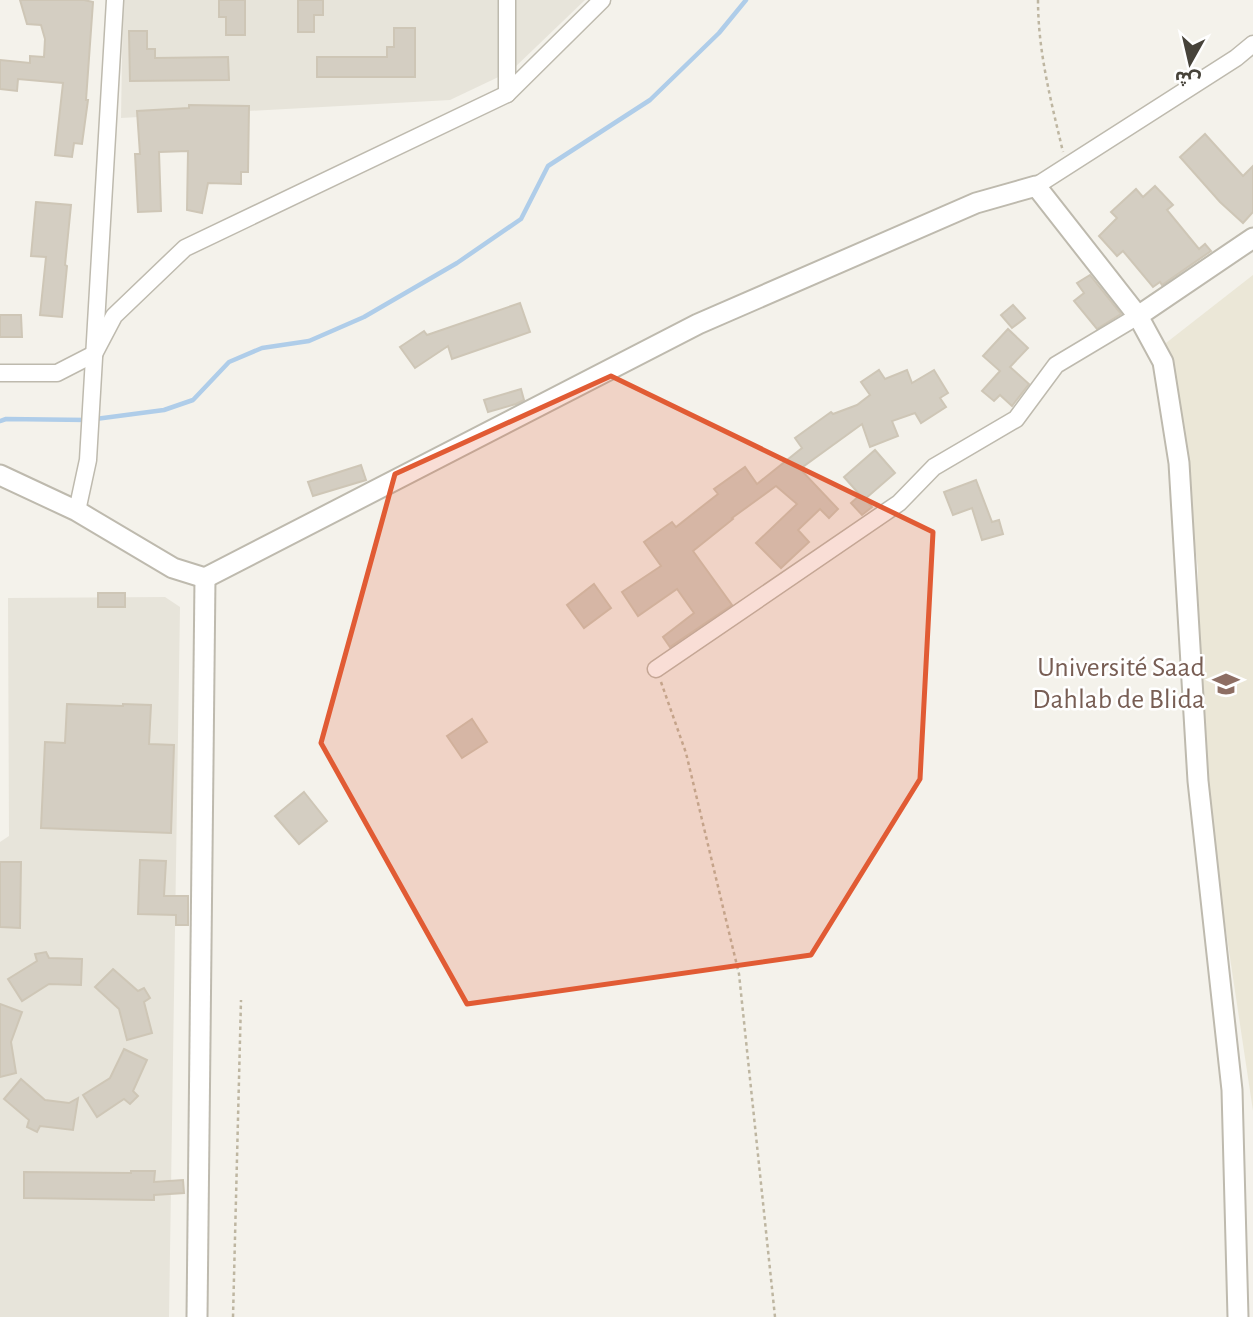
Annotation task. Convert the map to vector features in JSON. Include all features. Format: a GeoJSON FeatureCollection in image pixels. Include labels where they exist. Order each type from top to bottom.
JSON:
{"type":"FeatureCollection","features":[{"type":"Feature","properties":{"kind":"street"},"geometry":{"type":"LineString","coordinates":[[77,511],[88,460],[116,0]]}},
{"type":"Feature","properties":{"kind":"street"},"geometry":{"type":"LineString","coordinates":[[507,0],[507,94]]}},
{"type":"Feature","properties":{"kind":"street"},"geometry":{"type":"LineString","coordinates":[[0,373],[57,373],[94,354],[114,316],[185,248],[507,94],[602,0]]}},
{"type":"Feature","properties":{"kind":"street"},"geometry":{"type":"LineString","coordinates":[[0,475],[77,511],[173,568],[205,578],[698,324],[976,203],[1037,186],[1236,58],[1253,44]]}},
{"type":"Feature","properties":{"kind":"street"},"geometry":{"type":"LineString","coordinates":[[1037,186],[1138,316],[1163,362],[1179,463],[1198,781],[1232,1090],[1238,1317]]}},
{"type":"Feature","properties":{"kind":"street"},"geometry":{"type":"LineString","coordinates":[[656,668],[899,503],[934,467],[1016,419],[1056,365],[1138,316],[1253,238]]}},
{"type":"Feature","properties":{"kind":"street"},"geometry":{"type":"LineString","coordinates":[[197,1317],[205,578]]}},
{"type":"Feature","properties":{"kind":"path"},"geometry":{"type":"LineString","coordinates":[[1038,0],[1045,73],[1066,167]]}},
{"type":"Feature","properties":{"kind":"path"},"geometry":{"type":"LineString","coordinates":[[656,668],[686,753],[739,974],[775,1317]]}},
{"type":"Feature","properties":{"kind":"path"},"geometry":{"type":"LineString","coordinates":[[233,1317],[241,999]]}},
{"type":"Feature","properties":{"kind":"highlighted area"},"geometry":{"type":"Polygon","coordinates":[[[611,376],[933,532],[920,779],[811,955],[467,1004],[321,743],[395,474],[611,376]]]}},
{"type":"Feature","properties":{"kind":"shaded area"},"geometry":{"type":"Polygon","coordinates":[[[123,0],[585,0],[511,71],[450,100],[121,118],[123,0]]]}},
{"type":"Feature","properties":{"kind":"shaded area","name":"Université Saad Dahlab de Blida"},"geometry":{"type":"Polygon","coordinates":[[[1253,275],[1253,1111],[1205,791],[1198,568],[1166,343],[1253,275]]]}},
{"type":"Feature","properties":{"kind":"shaded area"},"geometry":{"type":"Polygon","coordinates":[[[165,597],[180,607],[169,1317],[0,1317],[0,842],[9,836],[8,598],[165,597]]]}},
{"type":"Feature","properties":{"kind":"building"},"geometry":{"type":"Polygon","coordinates":[[[20,0],[93,2],[88,100],[82,144],[74,143],[72,157],[55,155],[63,83],[18,79],[17,91],[0,89],[0,60],[30,63],[30,56],[44,57],[45,39],[41,25],[27,24],[20,0]]]}},
{"type":"Feature","properties":{"kind":"building"},"geometry":{"type":"Polygon","coordinates":[[[219,0],[245,0],[245,35],[226,35],[226,17],[219,17],[219,0]]]}},
{"type":"Feature","properties":{"kind":"building"},"geometry":{"type":"Polygon","coordinates":[[[298,0],[323,0],[323,15],[314,15],[314,32],[298,32],[298,0]]]}},
{"type":"Feature","properties":{"kind":"building"},"geometry":{"type":"Polygon","coordinates":[[[394,28],[415,28],[415,77],[317,77],[317,57],[387,57],[387,47],[394,47],[394,28]]]}},
{"type":"Feature","properties":{"kind":"building"},"geometry":{"type":"Polygon","coordinates":[[[129,31],[147,31],[147,49],[155,49],[155,58],[228,57],[229,80],[130,81],[129,31]]]}},
{"type":"Feature","properties":{"kind":"building"},"geometry":{"type":"Polygon","coordinates":[[[189,105],[249,106],[248,172],[241,172],[241,184],[208,183],[202,213],[187,210],[188,151],[159,152],[161,211],[138,212],[135,154],[140,154],[137,111],[189,108],[189,105]]]}},
{"type":"Feature","properties":{"kind":"building"},"geometry":{"type":"Polygon","coordinates":[[[1205,134],[1243,176],[1253,166],[1253,212],[1243,223],[1220,202],[1180,157],[1205,134]]]}},
{"type":"Feature","properties":{"kind":"building"},"geometry":{"type":"Polygon","coordinates":[[[1155,186],[1173,205],[1167,210],[1199,249],[1205,244],[1211,251],[1162,285],[1160,282],[1153,287],[1123,251],[1117,256],[1099,236],[1117,218],[1111,212],[1136,189],[1143,197],[1155,186]]]}},
{"type":"Feature","properties":{"kind":"building"},"geometry":{"type":"Polygon","coordinates":[[[36,202],[71,205],[62,317],[40,315],[46,257],[31,256],[36,202]]]}},
{"type":"Feature","properties":{"kind":"building"},"geometry":{"type":"Polygon","coordinates":[[[1090,275],[1121,314],[1097,329],[1074,301],[1084,293],[1077,283],[1090,275]]]}},
{"type":"Feature","properties":{"kind":"building"},"geometry":{"type":"Polygon","coordinates":[[[520,303],[530,332],[452,359],[448,346],[415,368],[400,347],[424,331],[427,335],[520,303]]]}},
{"type":"Feature","properties":{"kind":"building"},"geometry":{"type":"Polygon","coordinates":[[[1013,305],[1025,318],[1012,328],[1001,315],[1013,305]]]}},
{"type":"Feature","properties":{"kind":"building"},"geometry":{"type":"Polygon","coordinates":[[[0,315],[21,315],[22,337],[0,337],[0,315]]]}},
{"type":"Feature","properties":{"kind":"building"},"geometry":{"type":"Polygon","coordinates":[[[1008,329],[1028,348],[1010,367],[1029,384],[1012,406],[1000,395],[994,401],[982,391],[1000,371],[983,356],[1008,329]]]}},
{"type":"Feature","properties":{"kind":"building"},"geometry":{"type":"Polygon","coordinates":[[[879,370],[885,379],[907,370],[912,383],[934,370],[948,393],[940,398],[946,407],[921,423],[915,413],[892,421],[898,436],[870,447],[862,424],[800,469],[838,509],[829,518],[820,509],[798,530],[809,542],[781,568],[756,543],[797,504],[776,486],[693,551],[732,605],[670,647],[663,637],[694,613],[677,589],[638,616],[622,592],[661,566],[644,542],[672,522],[676,527],[718,494],[714,489],[745,467],[757,484],[802,448],[795,438],[831,412],[833,414],[857,405],[870,395],[861,382],[879,370]]]}},
{"type":"Feature","properties":{"kind":"building"},"geometry":{"type":"Polygon","coordinates":[[[521,389],[524,400],[488,412],[484,400],[521,389]]]}},
{"type":"Feature","properties":{"kind":"building"},"geometry":{"type":"Polygon","coordinates":[[[875,450],[895,473],[865,499],[872,507],[862,515],[851,503],[860,495],[844,477],[875,450]]]}},
{"type":"Feature","properties":{"kind":"building"},"geometry":{"type":"Polygon","coordinates":[[[361,465],[366,480],[313,496],[308,482],[361,465]]]}},
{"type":"Feature","properties":{"kind":"building"},"geometry":{"type":"Polygon","coordinates":[[[976,480],[992,522],[999,520],[1003,534],[982,540],[972,508],[953,515],[944,492],[976,480]]]}},
{"type":"Feature","properties":{"kind":"building"},"geometry":{"type":"Polygon","coordinates":[[[594,584],[611,608],[584,628],[567,605],[594,584]]]}},
{"type":"Feature","properties":{"kind":"building"},"geometry":{"type":"Polygon","coordinates":[[[98,593],[125,593],[125,607],[98,607],[98,593]]]}},
{"type":"Feature","properties":{"kind":"building"},"geometry":{"type":"Polygon","coordinates":[[[67,704],[151,705],[149,744],[174,745],[171,833],[41,828],[45,742],[65,743],[67,704]]]}},
{"type":"Feature","properties":{"kind":"building"},"geometry":{"type":"Polygon","coordinates":[[[472,719],[487,742],[462,758],[447,736],[472,719]]]}},
{"type":"Feature","properties":{"kind":"building"},"geometry":{"type":"Polygon","coordinates":[[[304,792],[327,821],[299,844],[275,816],[304,792]]]}},
{"type":"Feature","properties":{"kind":"building"},"geometry":{"type":"Polygon","coordinates":[[[140,860],[166,861],[164,896],[188,896],[188,925],[176,925],[176,915],[138,914],[140,860]]]}},
{"type":"Feature","properties":{"kind":"building"},"geometry":{"type":"Polygon","coordinates":[[[0,862],[21,862],[20,928],[0,927],[0,862]]]}},
{"type":"Feature","properties":{"kind":"building"},"geometry":{"type":"Polygon","coordinates":[[[46,952],[49,958],[82,959],[81,985],[49,984],[22,1001],[8,979],[37,961],[35,954],[46,952]]]}},
{"type":"Feature","properties":{"kind":"building"},"geometry":{"type":"Polygon","coordinates":[[[113,969],[138,991],[144,988],[150,998],[144,1002],[152,1033],[127,1040],[119,1009],[95,987],[113,969]]]}},
{"type":"Feature","properties":{"kind":"building"},"geometry":{"type":"Polygon","coordinates":[[[0,1004],[22,1012],[11,1042],[16,1073],[0,1077],[0,1004]]]}},
{"type":"Feature","properties":{"kind":"building"},"geometry":{"type":"Polygon","coordinates":[[[124,1049],[147,1060],[133,1091],[138,1096],[130,1104],[124,1099],[97,1117],[83,1095],[110,1078],[124,1049]]]}},
{"type":"Feature","properties":{"kind":"building"},"geometry":{"type":"Polygon","coordinates":[[[21,1079],[45,1100],[69,1103],[78,1098],[73,1130],[40,1126],[37,1132],[27,1127],[29,1120],[4,1099],[21,1079]]]}},
{"type":"Feature","properties":{"kind":"building"},"geometry":{"type":"Polygon","coordinates":[[[155,1171],[154,1182],[183,1180],[184,1193],[154,1195],[154,1200],[24,1198],[24,1172],[155,1171]]]}},
{"type":"Feature","properties":{"kind":"waterway"},"geometry":{"type":"LineString","coordinates":[[0,421],[88,420],[164,410],[193,400],[229,362],[262,348],[309,341],[364,317],[457,263],[521,219],[548,166],[650,100],[719,33],[746,0]]}},
{"type":"Feature","properties":{"kind":"place","name":"Université Saad Dahlab de Blida"},"geometry":{"type":"Point","coordinates":[1226,684]}}]}
